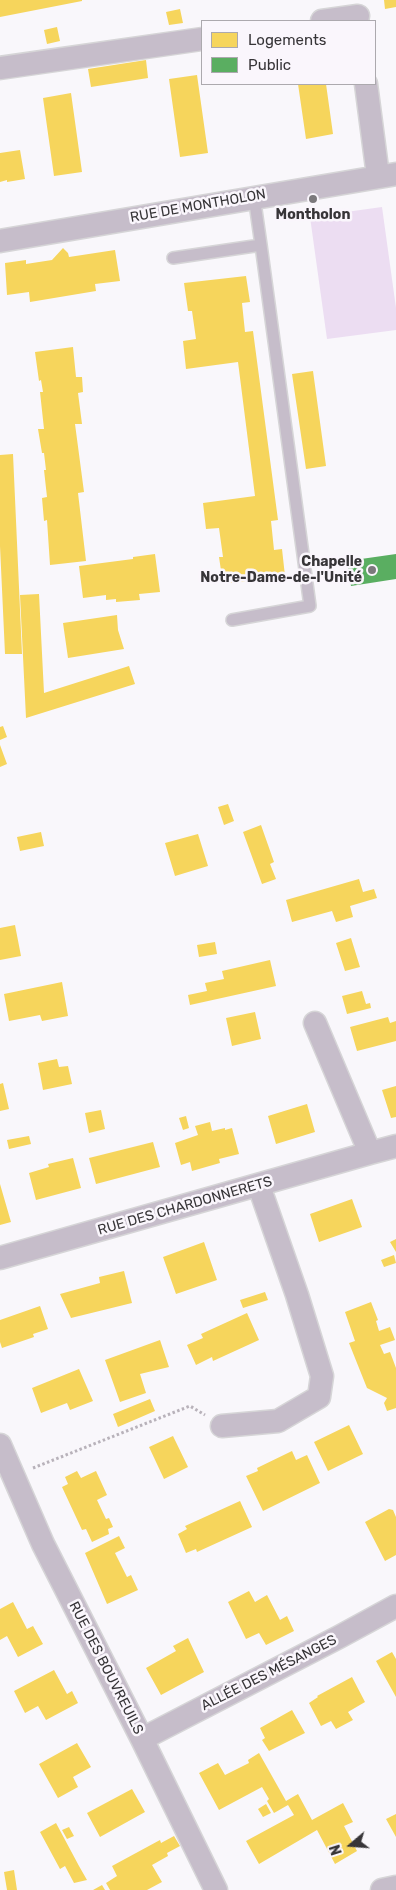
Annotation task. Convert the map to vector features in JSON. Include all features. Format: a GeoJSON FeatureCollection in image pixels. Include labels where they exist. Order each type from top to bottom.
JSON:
{"type":"FeatureCollection","features":[{"type":"Feature","properties":{"kind":"street"},"geometry":{"type":"LineString","coordinates":[[326,20],[357,12]]}},
{"type":"Feature","properties":{"kind":"street"},"geometry":{"type":"LineString","coordinates":[[0,68],[201,38]]}},
{"type":"Feature","properties":{"kind":"street"},"geometry":{"type":"LineString","coordinates":[[366,85],[387,175]]}},
{"type":"Feature","properties":{"kind":"street","name":"RUE DE MONTHOLON"},"geometry":{"type":"LineString","coordinates":[[0,240],[387,175]]}},
{"type":"Feature","properties":{"kind":"street"},"geometry":{"type":"LineString","coordinates":[[315,1023],[370,1153]]}},
{"type":"Feature","properties":{"kind":"street","name":"RUE DES CHARDONNERETS"},"geometry":{"type":"LineString","coordinates":[[0,1258],[396,1146]]}},
{"type":"Feature","properties":{"kind":"street"},"geometry":{"type":"LineString","coordinates":[[222,1426],[278,1420],[319,1397],[322,1376],[297,1295],[258,1186]]}},
{"type":"Feature","properties":{"kind":"street","name":"RUE DES BOUVREUILS"},"geometry":{"type":"LineString","coordinates":[[0,1445],[10,1484],[43,1544],[142,1739],[216,1890]]}},
{"type":"Feature","properties":{"kind":"street","name":"ALLÉE DES MÉSANGES"},"geometry":{"type":"LineString","coordinates":[[142,1739],[396,1606]]}},
{"type":"Feature","properties":{"kind":"street"},"geometry":{"type":"LineString","coordinates":[[382,1890],[396,1887]]}},
{"type":"Feature","properties":{"kind":"lane"},"geometry":{"type":"LineString","coordinates":[[232,620],[310,606],[254,196]]}},
{"type":"Feature","properties":{"kind":"lane"},"geometry":{"type":"LineString","coordinates":[[173,258],[261,245]]}},
{"type":"Feature","properties":{"kind":"path"},"geometry":{"type":"LineString","coordinates":[[10,1484],[190,1406],[222,1426]]}},
{"type":"Feature","properties":{"kind":"shaded area"},"geometry":{"type":"Polygon","coordinates":[[[382,207],[396,308],[396,330],[327,339],[310,217],[382,207]]]}},
{"type":"Feature","properties":{"kind":"building: Logements"},"geometry":{"type":"Polygon","coordinates":[[[0,0],[82,0],[82,1],[0,17],[0,0]]]}},
{"type":"Feature","properties":{"kind":"building: Logements"},"geometry":{"type":"Polygon","coordinates":[[[384,0],[396,0],[396,7],[385,9],[384,0]]]}},
{"type":"Feature","properties":{"kind":"building: Logements"},"geometry":{"type":"Polygon","coordinates":[[[180,9],[183,23],[169,25],[166,12],[180,9]]]}},
{"type":"Feature","properties":{"kind":"building: Logements"},"geometry":{"type":"Polygon","coordinates":[[[57,27],[60,41],[47,44],[44,30],[57,27]]]}},
{"type":"Feature","properties":{"kind":"building: Logements"},"geometry":{"type":"Polygon","coordinates":[[[146,60],[148,78],[91,87],[88,69],[146,60]]]}},
{"type":"Feature","properties":{"kind":"building: Logements"},"geometry":{"type":"Polygon","coordinates":[[[197,75],[208,153],[180,157],[169,79],[197,75]]]}},
{"type":"Feature","properties":{"kind":"building: Logements"},"geometry":{"type":"Polygon","coordinates":[[[298,85],[326,85],[333,134],[306,139],[298,85]]]}},
{"type":"Feature","properties":{"kind":"building: Logements"},"geometry":{"type":"Polygon","coordinates":[[[71,93],[82,172],[54,176],[43,98],[71,93]]]}},
{"type":"Feature","properties":{"kind":"building: Logements"},"geometry":{"type":"Polygon","coordinates":[[[20,150],[25,179],[0,182],[0,153],[20,150]]]}},
{"type":"Feature","properties":{"kind":"building: Logements"},"geometry":{"type":"Polygon","coordinates":[[[63,248],[69,257],[115,250],[120,281],[95,284],[96,291],[30,302],[29,292],[7,295],[5,263],[26,260],[26,264],[52,260],[63,248]]]}},
{"type":"Feature","properties":{"kind":"building: Logements"},"geometry":{"type":"Polygon","coordinates":[[[246,276],[250,302],[242,303],[245,332],[253,331],[278,520],[271,521],[274,550],[282,549],[285,576],[223,584],[219,557],[223,557],[219,528],[206,529],[203,503],[255,496],[238,362],[186,369],[183,341],[196,339],[192,311],[188,311],[184,283],[246,276]]]}},
{"type":"Feature","properties":{"kind":"building: Logements"},"geometry":{"type":"Polygon","coordinates":[[[73,347],[76,377],[82,377],[83,392],[78,393],[82,424],[75,424],[84,492],[78,493],[86,561],[50,565],[47,520],[44,521],[42,498],[47,497],[44,470],[46,470],[38,429],[44,429],[40,392],[43,392],[41,380],[39,381],[35,352],[73,347]]]}},
{"type":"Feature","properties":{"kind":"building: Logements"},"geometry":{"type":"Polygon","coordinates":[[[313,371],[326,466],[306,469],[292,374],[313,371]]]}},
{"type":"Feature","properties":{"kind":"building: Logements"},"geometry":{"type":"Polygon","coordinates":[[[13,454],[22,654],[5,654],[0,546],[0,455],[13,454]]]}},
{"type":"Feature","properties":{"kind":"building: Logements"},"geometry":{"type":"Polygon","coordinates":[[[155,554],[160,592],[139,594],[140,600],[116,602],[116,599],[106,600],[106,595],[83,598],[79,566],[133,559],[133,557],[155,554]]]}},
{"type":"Feature","properties":{"kind":"building: Logements"},"geometry":{"type":"Polygon","coordinates":[[[39,594],[44,693],[129,666],[135,684],[26,718],[20,595],[39,594]]]}},
{"type":"Feature","properties":{"kind":"building: Logements"},"geometry":{"type":"Polygon","coordinates":[[[117,615],[118,630],[124,649],[68,658],[63,623],[117,615]]]}},
{"type":"Feature","properties":{"kind":"building: Logements"},"geometry":{"type":"Polygon","coordinates":[[[3,726],[7,737],[0,740],[0,727],[3,726]]]}},
{"type":"Feature","properties":{"kind":"building: Logements"},"geometry":{"type":"Polygon","coordinates":[[[0,745],[7,764],[0,767],[0,745]]]}},
{"type":"Feature","properties":{"kind":"building: Logements"},"geometry":{"type":"Polygon","coordinates":[[[228,804],[234,821],[224,825],[218,807],[228,804]]]}},
{"type":"Feature","properties":{"kind":"building: Logements"},"geometry":{"type":"Polygon","coordinates":[[[261,825],[274,862],[270,864],[276,879],[262,884],[243,832],[261,825]]]}},
{"type":"Feature","properties":{"kind":"building: Logements"},"geometry":{"type":"Polygon","coordinates":[[[41,832],[44,846],[20,851],[17,837],[41,832]]]}},
{"type":"Feature","properties":{"kind":"building: Logements"},"geometry":{"type":"Polygon","coordinates":[[[198,834],[208,866],[175,876],[165,843],[198,834]]]}},
{"type":"Feature","properties":{"kind":"building: Logements"},"geometry":{"type":"Polygon","coordinates":[[[359,879],[363,892],[374,889],[377,898],[350,906],[353,917],[336,922],[332,911],[292,922],[286,900],[359,879]]]}},
{"type":"Feature","properties":{"kind":"building: Logements"},"geometry":{"type":"Polygon","coordinates":[[[15,925],[21,956],[0,960],[0,928],[15,925]]]}},
{"type":"Feature","properties":{"kind":"building: Logements"},"geometry":{"type":"Polygon","coordinates":[[[351,938],[360,967],[345,971],[336,943],[351,938]]]}},
{"type":"Feature","properties":{"kind":"building: Logements"},"geometry":{"type":"Polygon","coordinates":[[[215,942],[217,954],[199,957],[197,945],[215,942]]]}},
{"type":"Feature","properties":{"kind":"building: Logements"},"geometry":{"type":"Polygon","coordinates":[[[270,960],[276,986],[190,1005],[188,995],[207,991],[205,983],[224,979],[222,971],[270,960]]]}},
{"type":"Feature","properties":{"kind":"building: Logements"},"geometry":{"type":"Polygon","coordinates":[[[62,982],[68,1016],[42,1021],[40,1015],[9,1021],[4,994],[62,982]]]}},
{"type":"Feature","properties":{"kind":"building: Logements"},"geometry":{"type":"Polygon","coordinates":[[[362,991],[366,1004],[370,1003],[371,1008],[347,1014],[342,996],[362,991]]]}},
{"type":"Feature","properties":{"kind":"building: Logements"},"geometry":{"type":"Polygon","coordinates":[[[255,1012],[261,1039],[232,1046],[226,1018],[255,1012]]]}},
{"type":"Feature","properties":{"kind":"building: Logements"},"geometry":{"type":"Polygon","coordinates":[[[388,1017],[390,1023],[396,1021],[396,1041],[357,1051],[350,1027],[388,1017]]]}},
{"type":"Feature","properties":{"kind":"building: Logements"},"geometry":{"type":"Polygon","coordinates":[[[57,1059],[59,1067],[68,1066],[72,1084],[43,1090],[38,1063],[57,1059]]]}},
{"type":"Feature","properties":{"kind":"building: Logements"},"geometry":{"type":"Polygon","coordinates":[[[3,1083],[9,1109],[0,1111],[0,1084],[3,1083]]]}},
{"type":"Feature","properties":{"kind":"building: Logements"},"geometry":{"type":"Polygon","coordinates":[[[396,1086],[396,1117],[391,1118],[382,1090],[396,1086]]]}},
{"type":"Feature","properties":{"kind":"building: Logements"},"geometry":{"type":"Polygon","coordinates":[[[307,1104],[315,1132],[276,1144],[268,1116],[307,1104]]]}},
{"type":"Feature","properties":{"kind":"building: Logements"},"geometry":{"type":"Polygon","coordinates":[[[101,1110],[105,1129],[89,1133],[85,1113],[101,1110]]]}},
{"type":"Feature","properties":{"kind":"building: Logements"},"geometry":{"type":"Polygon","coordinates":[[[186,1116],[189,1128],[183,1130],[179,1118],[186,1116]]]}},
{"type":"Feature","properties":{"kind":"building: Logements"},"geometry":{"type":"Polygon","coordinates":[[[210,1122],[212,1131],[232,1128],[239,1154],[219,1159],[220,1163],[192,1171],[190,1162],[181,1165],[175,1143],[198,1135],[195,1126],[210,1122]]]}},
{"type":"Feature","properties":{"kind":"building: Logements"},"geometry":{"type":"Polygon","coordinates":[[[29,1136],[31,1144],[9,1149],[7,1140],[29,1136]]]}},
{"type":"Feature","properties":{"kind":"building: Logements"},"geometry":{"type":"Polygon","coordinates":[[[153,1142],[160,1167],[96,1184],[89,1158],[153,1142]]]}},
{"type":"Feature","properties":{"kind":"building: Logements"},"geometry":{"type":"Polygon","coordinates":[[[73,1158],[81,1188],[36,1200],[29,1173],[49,1167],[48,1164],[73,1158]]]}},
{"type":"Feature","properties":{"kind":"building: Logements"},"geometry":{"type":"Polygon","coordinates":[[[0,1184],[11,1222],[0,1225],[0,1184]]]}},
{"type":"Feature","properties":{"kind":"building: Logements"},"geometry":{"type":"Polygon","coordinates":[[[352,1199],[362,1227],[319,1242],[310,1214],[352,1199]]]}},
{"type":"Feature","properties":{"kind":"building: Logements"},"geometry":{"type":"Polygon","coordinates":[[[396,1239],[396,1252],[390,1242],[396,1239]]]}},
{"type":"Feature","properties":{"kind":"building: Logements"},"geometry":{"type":"Polygon","coordinates":[[[204,1242],[217,1280],[176,1294],[163,1257],[204,1242]]]}},
{"type":"Feature","properties":{"kind":"building: Logements"},"geometry":{"type":"Polygon","coordinates":[[[394,1255],[396,1263],[384,1267],[381,1260],[394,1255]]]}},
{"type":"Feature","properties":{"kind":"building: Logements"},"geometry":{"type":"Polygon","coordinates":[[[124,1271],[132,1303],[71,1318],[60,1294],[100,1283],[99,1277],[124,1271]]]}},
{"type":"Feature","properties":{"kind":"building: Logements"},"geometry":{"type":"Polygon","coordinates":[[[265,1292],[268,1300],[243,1308],[240,1300],[265,1292]]]}},
{"type":"Feature","properties":{"kind":"building: Logements"},"geometry":{"type":"Polygon","coordinates":[[[371,1302],[378,1320],[376,1321],[379,1331],[390,1327],[395,1340],[380,1345],[384,1354],[390,1352],[396,1368],[396,1408],[387,1411],[384,1403],[387,1398],[367,1388],[349,1343],[355,1341],[345,1312],[371,1302]]]}},
{"type":"Feature","properties":{"kind":"building: Logements"},"geometry":{"type":"Polygon","coordinates":[[[40,1306],[48,1329],[33,1334],[34,1337],[2,1348],[0,1342],[0,1320],[40,1306]]]}},
{"type":"Feature","properties":{"kind":"building: Logements"},"geometry":{"type":"Polygon","coordinates":[[[247,1313],[259,1340],[213,1361],[212,1357],[196,1365],[187,1345],[203,1338],[201,1334],[247,1313]]]}},
{"type":"Feature","properties":{"kind":"building: Logements"},"geometry":{"type":"Polygon","coordinates":[[[160,1340],[169,1367],[140,1374],[146,1393],[120,1402],[105,1360],[160,1340]]]}},
{"type":"Feature","properties":{"kind":"building: Logements"},"geometry":{"type":"Polygon","coordinates":[[[79,1369],[93,1401],[70,1410],[67,1403],[41,1413],[32,1388],[79,1369]]]}},
{"type":"Feature","properties":{"kind":"building: Logements"},"geometry":{"type":"Polygon","coordinates":[[[150,1399],[155,1411],[118,1427],[113,1414],[150,1399]]]}},
{"type":"Feature","properties":{"kind":"building: Logements"},"geometry":{"type":"Polygon","coordinates":[[[349,1425],[363,1454],[328,1471],[314,1442],[349,1425]]]}},
{"type":"Feature","properties":{"kind":"building: Logements"},"geometry":{"type":"Polygon","coordinates":[[[173,1436],[188,1467],[164,1479],[149,1447],[173,1436]]]}},
{"type":"Feature","properties":{"kind":"building: Logements"},"geometry":{"type":"Polygon","coordinates":[[[292,1451],[296,1460],[307,1455],[320,1483],[263,1511],[246,1476],[258,1471],[257,1468],[292,1451]]]}},
{"type":"Feature","properties":{"kind":"building: Logements"},"geometry":{"type":"Polygon","coordinates":[[[77,1471],[81,1478],[96,1471],[107,1495],[97,1500],[106,1519],[109,1518],[113,1527],[108,1529],[109,1534],[92,1542],[86,1529],[82,1530],[62,1487],[68,1484],[65,1477],[77,1471]]]}},
{"type":"Feature","properties":{"kind":"building: Logements"},"geometry":{"type":"Polygon","coordinates":[[[240,1501],[252,1527],[197,1552],[196,1549],[186,1553],[178,1534],[187,1529],[185,1526],[240,1501]]]}},
{"type":"Feature","properties":{"kind":"building: Logements"},"geometry":{"type":"Polygon","coordinates":[[[389,1509],[393,1510],[396,1517],[396,1555],[385,1561],[365,1522],[389,1509]]]}},
{"type":"Feature","properties":{"kind":"building: Logements"},"geometry":{"type":"Polygon","coordinates":[[[119,1536],[125,1548],[115,1553],[127,1577],[131,1575],[138,1590],[107,1604],[85,1553],[119,1536]]]}},
{"type":"Feature","properties":{"kind":"building: Logements"},"geometry":{"type":"Polygon","coordinates":[[[249,1591],[255,1602],[267,1595],[280,1620],[287,1616],[294,1631],[266,1645],[259,1633],[246,1639],[228,1602],[249,1591]]]}},
{"type":"Feature","properties":{"kind":"building: Logements"},"geometry":{"type":"Polygon","coordinates":[[[13,1602],[27,1629],[33,1626],[43,1644],[18,1657],[7,1636],[0,1640],[0,1609],[13,1602]]]}},
{"type":"Feature","properties":{"kind":"building: Logements"},"geometry":{"type":"Polygon","coordinates":[[[188,1638],[204,1672],[161,1695],[146,1668],[176,1651],[173,1646],[188,1638]]]}},
{"type":"Feature","properties":{"kind":"building: Logements"},"geometry":{"type":"Polygon","coordinates":[[[392,1652],[396,1659],[396,1697],[376,1661],[392,1652]]]}},
{"type":"Feature","properties":{"kind":"building: Logements"},"geometry":{"type":"Polygon","coordinates":[[[54,1670],[67,1694],[72,1691],[78,1703],[46,1720],[38,1706],[25,1713],[14,1691],[54,1670]]]}},
{"type":"Feature","properties":{"kind":"building: Logements"},"geometry":{"type":"Polygon","coordinates":[[[352,1677],[365,1702],[348,1712],[353,1720],[336,1729],[331,1721],[321,1726],[309,1703],[317,1696],[352,1677]]]}},
{"type":"Feature","properties":{"kind":"building: Logements"},"geometry":{"type":"Polygon","coordinates":[[[292,1710],[305,1733],[269,1751],[262,1740],[265,1738],[260,1728],[292,1710]]]}},
{"type":"Feature","properties":{"kind":"building: Logements"},"geometry":{"type":"Polygon","coordinates":[[[77,1743],[91,1767],[73,1777],[78,1787],[58,1798],[39,1764],[77,1743]]]}},
{"type":"Feature","properties":{"kind":"building: Logements"},"geometry":{"type":"Polygon","coordinates":[[[259,1753],[286,1801],[298,1794],[312,1820],[343,1803],[353,1822],[344,1826],[357,1851],[335,1864],[317,1830],[259,1864],[246,1841],[294,1815],[288,1805],[274,1813],[262,1787],[219,1810],[199,1773],[218,1763],[225,1775],[249,1763],[248,1760],[259,1753]]]}},
{"type":"Feature","properties":{"kind":"building: Logements"},"geometry":{"type":"Polygon","coordinates":[[[132,1789],[145,1812],[100,1837],[87,1813],[132,1789]]]}},
{"type":"Feature","properties":{"kind":"building: Logements"},"geometry":{"type":"Polygon","coordinates":[[[266,1804],[271,1813],[263,1817],[258,1809],[266,1804]]]}},
{"type":"Feature","properties":{"kind":"building: Logements"},"geometry":{"type":"Polygon","coordinates":[[[396,1814],[396,1837],[386,1819],[396,1814]]]}},
{"type":"Feature","properties":{"kind":"building: Logements"},"geometry":{"type":"Polygon","coordinates":[[[56,1823],[87,1880],[74,1883],[65,1866],[60,1869],[40,1832],[56,1823]]]}},
{"type":"Feature","properties":{"kind":"building: Logements"},"geometry":{"type":"Polygon","coordinates":[[[69,1827],[74,1836],[67,1839],[62,1830],[69,1827]]]}},
{"type":"Feature","properties":{"kind":"building: Logements"},"geometry":{"type":"Polygon","coordinates":[[[174,1836],[180,1846],[167,1853],[168,1856],[152,1865],[162,1882],[147,1890],[110,1890],[106,1883],[117,1876],[112,1866],[160,1840],[161,1843],[174,1836]]]}},
{"type":"Feature","properties":{"kind":"building: Logements"},"geometry":{"type":"Polygon","coordinates":[[[14,1870],[17,1890],[7,1890],[4,1872],[14,1870]]]}},
{"type":"Feature","properties":{"kind":"building: Logements"},"geometry":{"type":"Polygon","coordinates":[[[102,1885],[105,1890],[93,1890],[102,1885]]]}},
{"type":"Feature","properties":{"kind":"building: Public","name":"Chapelle Notre-Dame-de-l'Unité"},"geometry":{"type":"Polygon","coordinates":[[[396,554],[396,579],[351,586],[347,561],[396,554]]]}},
{"type":"Feature","properties":{"kind":"place","name":"Montholon"},"geometry":{"type":"Point","coordinates":[313,199]}},
{"type":"Feature","properties":{"kind":"place","name":"Chapelle Notre-Dame-de-l'Unité"},"geometry":{"type":"Point","coordinates":[372,570]}}]}
